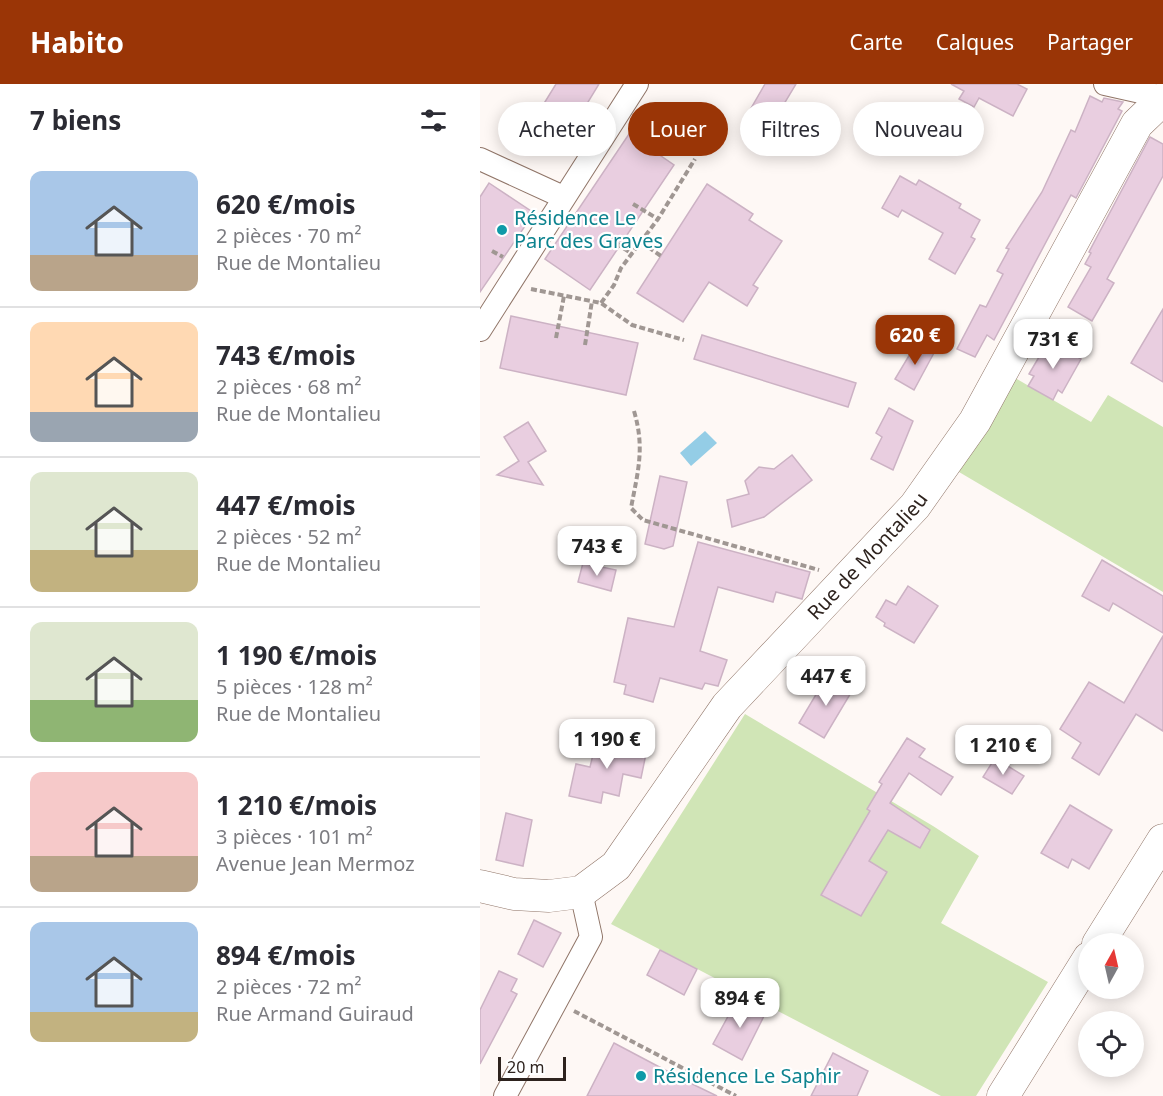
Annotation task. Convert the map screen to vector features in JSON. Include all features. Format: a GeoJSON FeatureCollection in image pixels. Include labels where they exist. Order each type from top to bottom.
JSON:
{"type":"FeatureCollection","features":[{"type":"Feature","properties":{"kind":"street"},"geometry":{"type":"LineString","coordinates":[[480,330],[637,84]]}},
{"type":"Feature","properties":{"kind":"street"},"geometry":{"type":"LineString","coordinates":[[1105,84],[1163,98]]}},
{"type":"Feature","properties":{"kind":"street","name":"Rue de Montalieu"},"geometry":{"type":"LineString","coordinates":[[480,886],[514,894],[549,896],[581,892],[598,882],[616,866],[727,706],[915,506],[975,421],[1137,124],[1163,98]]}},
{"type":"Feature","properties":{"kind":"street"},"geometry":{"type":"LineString","coordinates":[[480,159],[563,197]]}},
{"type":"Feature","properties":{"kind":"street"},"geometry":{"type":"LineString","coordinates":[[1105,933],[1163,840]]}},
{"type":"Feature","properties":{"kind":"street"},"geometry":{"type":"LineString","coordinates":[[506,1096],[591,937],[581,892]]}},
{"type":"Feature","properties":{"kind":"street"},"geometry":{"type":"LineString","coordinates":[[1003,1096],[1078,976]]}},
{"type":"Feature","properties":{"kind":"path"},"geometry":{"type":"LineString","coordinates":[[601,303],[614,285],[621,268],[658,219],[695,159]]}},
{"type":"Feature","properties":{"kind":"path"},"geometry":{"type":"LineString","coordinates":[[633,204],[658,219]]}},
{"type":"Feature","properties":{"kind":"path"},"geometry":{"type":"LineString","coordinates":[[609,238],[632,254]]}},
{"type":"Feature","properties":{"kind":"path"},"geometry":{"type":"LineString","coordinates":[[641,242],[661,256]]}},
{"type":"Feature","properties":{"kind":"path"},"geometry":{"type":"LineString","coordinates":[[511,280],[527,289],[601,303],[632,325],[684,340]]}},
{"type":"Feature","properties":{"kind":"path"},"geometry":{"type":"LineString","coordinates":[[556,338],[564,296]]}},
{"type":"Feature","properties":{"kind":"path"},"geometry":{"type":"LineString","coordinates":[[585,345],[592,301]]}},
{"type":"Feature","properties":{"kind":"path"},"geometry":{"type":"LineString","coordinates":[[634,411],[641,436],[639,466],[631,508],[643,520],[847,578]]}},
{"type":"Feature","properties":{"kind":"path"},"geometry":{"type":"LineString","coordinates":[[573,1010],[736,1096]]}},
{"type":"Feature","properties":{"kind":"green space"},"geometry":{"type":"Polygon","coordinates":[[[1015,378],[1091,422],[1108,395],[1163,427],[1163,592],[959,472],[1015,378]]]}},
{"type":"Feature","properties":{"kind":"green space"},"geometry":{"type":"Polygon","coordinates":[[[745,714],[979,856],[941,923],[1048,982],[976,1096],[941,1096],[611,924],[745,714]]]}},
{"type":"Feature","properties":{"kind":"water"},"geometry":{"type":"Polygon","coordinates":[[[705,431],[717,443],[691,466],[680,453],[705,431]]]}},
{"type":"Feature","properties":{"kind":"building"},"geometry":{"type":"Polygon","coordinates":[[[556,84],[599,84],[588,102],[545,102],[556,84]]]}},
{"type":"Feature","properties":{"kind":"building"},"geometry":{"type":"Polygon","coordinates":[[[765,84],[796,84],[785,102],[755,102],[765,84]]]}},
{"type":"Feature","properties":{"kind":"building"},"geometry":{"type":"Polygon","coordinates":[[[951,84],[1017,84],[1027,89],[1013,116],[979,98],[977,102],[965,102],[959,99],[964,91],[951,84]]]}},
{"type":"Feature","properties":{"kind":"building"},"geometry":{"type":"Polygon","coordinates":[[[1090,96],[1102,102],[1104,98],[1123,102],[1118,109],[1122,111],[1076,198],[1071,195],[994,340],[987,335],[975,357],[957,349],[980,305],[986,307],[1003,274],[997,271],[1009,249],[1006,248],[1042,192],[1071,130],[1075,132],[1090,96]]]}},
{"type":"Feature","properties":{"kind":"building"},"geometry":{"type":"Polygon","coordinates":[[[628,135],[628,156],[661,156],[674,165],[590,290],[545,259],[628,135]]]}},
{"type":"Feature","properties":{"kind":"building"},"geometry":{"type":"Polygon","coordinates":[[[1150,137],[1163,144],[1163,176],[1107,279],[1114,283],[1092,321],[1068,307],[1091,267],[1085,264],[1091,253],[1089,252],[1150,137]]]}},
{"type":"Feature","properties":{"kind":"building"},"geometry":{"type":"Polygon","coordinates":[[[900,176],[916,185],[919,180],[961,204],[959,208],[980,220],[971,237],[975,239],[955,274],[929,259],[943,233],[902,210],[898,217],[882,208],[900,176]]]}},
{"type":"Feature","properties":{"kind":"building","name":"Résidence Le Parc des Graves"},"geometry":{"type":"Polygon","coordinates":[[[489,183],[534,213],[480,292],[480,197],[489,183]]]}},
{"type":"Feature","properties":{"kind":"building"},"geometry":{"type":"Polygon","coordinates":[[[707,184],[753,214],[749,220],[782,241],[753,285],[758,288],[747,306],[709,282],[683,322],[637,293],[707,184]]]}},
{"type":"Feature","properties":{"kind":"building"},"geometry":{"type":"Polygon","coordinates":[[[1163,309],[1163,382],[1131,363],[1163,309]]]}},
{"type":"Feature","properties":{"kind":"building"},"geometry":{"type":"Polygon","coordinates":[[[511,316],[638,343],[626,395],[500,368],[511,316]]]}},
{"type":"Feature","properties":{"kind":"building"},"geometry":{"type":"Polygon","coordinates":[[[702,335],[856,383],[848,407],[694,359],[702,335]]]}},
{"type":"Feature","properties":{"kind":"building"},"geometry":{"type":"Polygon","coordinates":[[[1049,340],[1081,359],[1062,393],[1058,390],[1053,400],[1028,386],[1034,376],[1029,374],[1049,340]]]}},
{"type":"Feature","properties":{"kind":"building"},"geometry":{"type":"Polygon","coordinates":[[[916,344],[935,351],[914,390],[895,379],[916,344]]]}},
{"type":"Feature","properties":{"kind":"building"},"geometry":{"type":"Polygon","coordinates":[[[889,408],[913,421],[893,470],[871,459],[882,437],[876,433],[889,408]]]}},
{"type":"Feature","properties":{"kind":"building"},"geometry":{"type":"Polygon","coordinates":[[[528,422],[546,451],[528,462],[543,485],[497,475],[519,461],[504,437],[528,422]]]}},
{"type":"Feature","properties":{"kind":"building"},"geometry":{"type":"Polygon","coordinates":[[[792,455],[812,480],[764,517],[732,527],[727,500],[749,494],[745,481],[759,467],[774,469],[792,455]]]}},
{"type":"Feature","properties":{"kind":"building"},"geometry":{"type":"Polygon","coordinates":[[[660,476],[687,482],[673,546],[664,549],[645,544],[660,476]]]}},
{"type":"Feature","properties":{"kind":"building"},"geometry":{"type":"Polygon","coordinates":[[[698,542],[810,572],[802,599],[776,592],[773,602],[718,587],[700,651],[727,660],[718,686],[705,683],[702,689],[660,678],[653,702],[624,694],[626,685],[614,682],[628,618],[674,627],[698,542]]]}},
{"type":"Feature","properties":{"kind":"building"},"geometry":{"type":"Polygon","coordinates":[[[1102,560],[1163,596],[1163,633],[1113,603],[1109,611],[1082,596],[1102,560]]]}},
{"type":"Feature","properties":{"kind":"building"},"geometry":{"type":"Polygon","coordinates":[[[583,563],[616,570],[611,591],[578,582],[583,563]]]}},
{"type":"Feature","properties":{"kind":"building"},"geometry":{"type":"Polygon","coordinates":[[[908,586],[938,606],[914,643],[884,626],[885,623],[876,617],[886,600],[896,605],[908,586]]]}},
{"type":"Feature","properties":{"kind":"building"},"geometry":{"type":"Polygon","coordinates":[[[1163,636],[1163,731],[1136,714],[1099,775],[1072,758],[1081,743],[1060,729],[1089,682],[1124,703],[1163,636]]]}},
{"type":"Feature","properties":{"kind":"building"},"geometry":{"type":"Polygon","coordinates":[[[827,676],[852,691],[824,738],[799,723],[827,676]]]}},
{"type":"Feature","properties":{"kind":"building"},"geometry":{"type":"Polygon","coordinates":[[[597,738],[647,749],[641,778],[623,774],[619,796],[603,792],[601,803],[569,796],[576,764],[590,767],[597,738]]]}},
{"type":"Feature","properties":{"kind":"building"},"geometry":{"type":"Polygon","coordinates":[[[907,738],[925,749],[919,757],[953,777],[941,795],[909,773],[890,803],[930,830],[920,848],[888,830],[869,861],[887,872],[861,916],[821,895],[870,811],[867,809],[882,784],[879,782],[907,738]]]}},
{"type":"Feature","properties":{"kind":"building"},"geometry":{"type":"Polygon","coordinates":[[[995,758],[1024,776],[1012,794],[983,777],[995,758]]]}},
{"type":"Feature","properties":{"kind":"building"},"geometry":{"type":"Polygon","coordinates":[[[1070,805],[1112,830],[1089,869],[1072,859],[1068,868],[1041,853],[1070,805]]]}},
{"type":"Feature","properties":{"kind":"building"},"geometry":{"type":"Polygon","coordinates":[[[506,813],[532,820],[523,866],[496,860],[506,813]]]}},
{"type":"Feature","properties":{"kind":"building"},"geometry":{"type":"Polygon","coordinates":[[[534,920],[561,933],[543,967],[518,954],[534,920]]]}},
{"type":"Feature","properties":{"kind":"building"},"geometry":{"type":"Polygon","coordinates":[[[660,950],[697,969],[684,995],[647,975],[660,950]]]}},
{"type":"Feature","properties":{"kind":"building"},"geometry":{"type":"Polygon","coordinates":[[[499,971],[517,979],[511,991],[517,994],[480,1064],[480,1010],[499,971]]]}},
{"type":"Feature","properties":{"kind":"building"},"geometry":{"type":"Polygon","coordinates":[[[738,998],[766,1012],[742,1060],[713,1044],[738,998]]]}},
{"type":"Feature","properties":{"kind":"building","name":"Résidence Le Saphir"},"geometry":{"type":"Polygon","coordinates":[[[614,1043],[684,1080],[717,1096],[587,1096],[614,1043]]]}},
{"type":"Feature","properties":{"kind":"building"},"geometry":{"type":"Polygon","coordinates":[[[833,1053],[868,1071],[857,1096],[811,1096],[833,1053]]]}},
{"type":"Feature","properties":{"kind":"place","name":"Résidence Le Parc des Graves"},"geometry":{"type":"Point","coordinates":[502,230]}},
{"type":"Feature","properties":{"kind":"place","name":"Résidence Le Saphir"},"geometry":{"type":"Point","coordinates":[641,1076]}}]}
